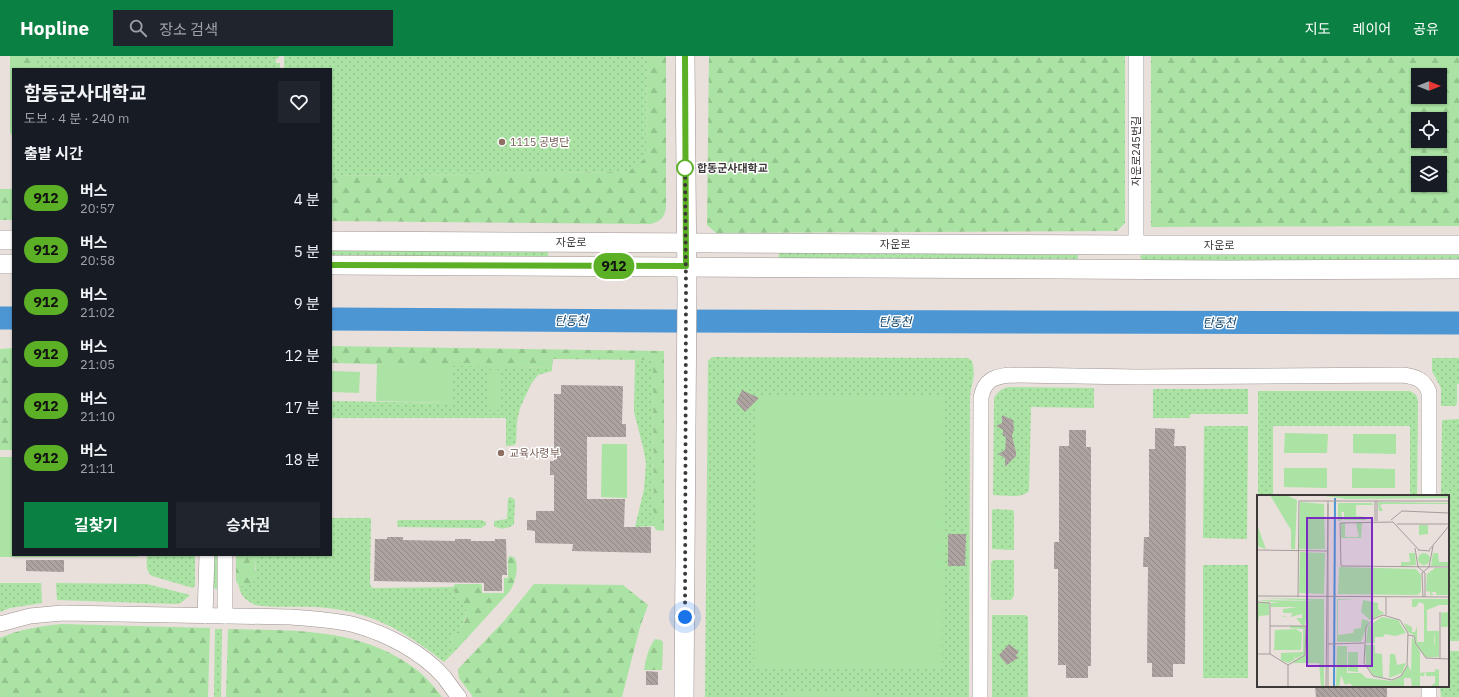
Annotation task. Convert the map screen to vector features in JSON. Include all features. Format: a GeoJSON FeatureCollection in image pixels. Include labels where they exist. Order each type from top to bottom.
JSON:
{"type":"FeatureCollection","features":[{"type":"Feature","properties":{"kind":"street"},"geometry":{"type":"LineString","coordinates":[[684,697],[686,351],[685,56]]}},
{"type":"Feature","properties":{"kind":"street","name":"자운로245번길"},"geometry":{"type":"LineString","coordinates":[[1136,56],[1136,245]]}},
{"type":"Feature","properties":{"kind":"street"},"geometry":{"type":"LineString","coordinates":[[0,240],[12,240]]}},
{"type":"Feature","properties":{"kind":"street","name":"자운로"},"geometry":{"type":"LineString","coordinates":[[332,241],[1459,245]]}},
{"type":"Feature","properties":{"kind":"street"},"geometry":{"type":"LineString","coordinates":[[0,264],[12,264]]}},
{"type":"Feature","properties":{"kind":"street"},"geometry":{"type":"LineString","coordinates":[[332,265],[1219,270],[1459,269]]}},
{"type":"Feature","properties":{"kind":"street"},"geometry":{"type":"LineString","coordinates":[[980,697],[981,397],[984,388],[993,378],[1009,375],[1137,377],[1413,376],[1421,379],[1429,392],[1429,495]]}},
{"type":"Feature","properties":{"kind":"street"},"geometry":{"type":"LineString","coordinates":[[206,616],[207,556]]}},
{"type":"Feature","properties":{"kind":"street"},"geometry":{"type":"LineString","coordinates":[[224,556],[225,616]]}},
{"type":"Feature","properties":{"kind":"street"},"geometry":{"type":"LineString","coordinates":[[0,624],[30,616],[62,613],[322,619],[355,625],[384,635],[409,649],[431,665],[459,697]]}},
{"type":"Feature","properties":{"kind":"green space"},"geometry":{"type":"Polygon","coordinates":[[[10,56],[36,56],[36,68],[12,68],[12,136],[10,132],[10,56]]]}},
{"type":"Feature","properties":{"kind":"green space"},"geometry":{"type":"Polygon","coordinates":[[[36,56],[279,56],[279,58],[276,59],[276,63],[280,63],[280,68],[36,68],[36,56]]]}},
{"type":"Feature","properties":{"kind":"green space"},"geometry":{"type":"Polygon","coordinates":[[[284,56],[647,56],[646,156],[640,165],[626,172],[332,176],[332,68],[284,68],[284,56]]]}},
{"type":"Feature","properties":{"kind":"green space"},"geometry":{"type":"Polygon","coordinates":[[[647,56],[666,56],[666,208],[663,217],[656,222],[650,224],[332,221],[332,176],[626,172],[639,165],[646,156],[647,56]]]}},
{"type":"Feature","properties":{"kind":"green space"},"geometry":{"type":"Polygon","coordinates":[[[709,56],[1125,56],[1125,223],[1117,231],[716,233],[707,225],[709,56]]]}},
{"type":"Feature","properties":{"kind":"green space"},"geometry":{"type":"Polygon","coordinates":[[[1151,56],[1459,56],[1459,226],[1151,227],[1151,56]]]}},
{"type":"Feature","properties":{"kind":"green space"},"geometry":{"type":"Polygon","coordinates":[[[0,189],[12,189],[12,220],[0,220],[0,189]]]}},
{"type":"Feature","properties":{"kind":"green space"},"geometry":{"type":"Polygon","coordinates":[[[332,250],[548,252],[548,258],[332,256],[332,250]]]}},
{"type":"Feature","properties":{"kind":"green space"},"geometry":{"type":"Polygon","coordinates":[[[779,253],[1078,255],[1078,260],[779,258],[779,253]]]}},
{"type":"Feature","properties":{"kind":"green space"},"geometry":{"type":"Polygon","coordinates":[[[1459,254],[1459,260],[1143,261],[1140,257],[1141,255],[1459,254]]]}},
{"type":"Feature","properties":{"kind":"green space"},"geometry":{"type":"Polygon","coordinates":[[[332,346],[664,351],[663,531],[656,530],[654,526],[653,360],[553,359],[552,368],[332,363],[332,346]]]}},
{"type":"Feature","properties":{"kind":"green space"},"geometry":{"type":"Polygon","coordinates":[[[12,348],[12,450],[0,450],[0,349],[12,348]]]}},
{"type":"Feature","properties":{"kind":"green space"},"geometry":{"type":"Polygon","coordinates":[[[712,357],[968,358],[972,361],[974,375],[970,396],[969,697],[705,697],[708,361],[712,357]]]}},
{"type":"Feature","properties":{"kind":"green space"},"geometry":{"type":"Polygon","coordinates":[[[1432,358],[1459,358],[1459,384],[1457,384],[1457,403],[1455,406],[1441,406],[1441,388],[1432,371],[1432,358]]]}},
{"type":"Feature","properties":{"kind":"green space"},"geometry":{"type":"Polygon","coordinates":[[[635,360],[653,360],[654,526],[635,527],[644,489],[646,463],[634,412],[635,360]]]}},
{"type":"Feature","properties":{"kind":"green space"},"geometry":{"type":"Polygon","coordinates":[[[377,364],[452,365],[452,403],[376,401],[377,364]]]}},
{"type":"Feature","properties":{"kind":"green space"},"geometry":{"type":"Polygon","coordinates":[[[452,365],[552,368],[552,371],[538,375],[531,384],[520,408],[517,421],[516,443],[514,445],[506,446],[506,418],[332,418],[332,401],[451,403],[452,365]]]}},
{"type":"Feature","properties":{"kind":"green space"},"geometry":{"type":"Polygon","coordinates":[[[487,370],[499,370],[499,410],[487,410],[487,370]]]}},
{"type":"Feature","properties":{"kind":"green space"},"geometry":{"type":"Polygon","coordinates":[[[332,371],[360,372],[359,393],[332,392],[332,371]]]}},
{"type":"Feature","properties":{"kind":"green space"},"geometry":{"type":"Polygon","coordinates":[[[1008,387],[1094,388],[1094,408],[1031,407],[1029,491],[1017,496],[993,495],[994,398],[1000,391],[1008,387]]]}},
{"type":"Feature","properties":{"kind":"green space"},"geometry":{"type":"Polygon","coordinates":[[[1153,389],[1248,389],[1248,414],[1190,414],[1190,418],[1153,418],[1153,389]]]}},
{"type":"Feature","properties":{"kind":"green space"},"geometry":{"type":"Polygon","coordinates":[[[1258,391],[1410,391],[1416,395],[1418,401],[1417,495],[1410,495],[1410,426],[1273,426],[1273,495],[1258,495],[1258,391]]]}},
{"type":"Feature","properties":{"kind":"green space"},"geometry":{"type":"Polygon","coordinates":[[[757,396],[945,397],[942,669],[754,667],[757,396]]]}},
{"type":"Feature","properties":{"kind":"green space"},"geometry":{"type":"Polygon","coordinates":[[[1459,419],[1459,641],[1449,641],[1449,495],[1441,495],[1442,420],[1459,419]]]}},
{"type":"Feature","properties":{"kind":"green space"},"geometry":{"type":"Polygon","coordinates":[[[1204,426],[1248,426],[1247,539],[1203,538],[1204,426]]]}},
{"type":"Feature","properties":{"kind":"green space"},"geometry":{"type":"Polygon","coordinates":[[[1285,433],[1328,434],[1327,453],[1284,453],[1285,433]]]}},
{"type":"Feature","properties":{"kind":"green space"},"geometry":{"type":"Polygon","coordinates":[[[1353,434],[1396,434],[1396,454],[1353,453],[1353,434]]]}},
{"type":"Feature","properties":{"kind":"green space"},"geometry":{"type":"Polygon","coordinates":[[[602,444],[627,444],[627,498],[601,497],[602,444]]]}},
{"type":"Feature","properties":{"kind":"green space"},"geometry":{"type":"Polygon","coordinates":[[[0,457],[12,457],[12,556],[138,556],[138,557],[0,557],[0,457]]]}},
{"type":"Feature","properties":{"kind":"green space"},"geometry":{"type":"Polygon","coordinates":[[[1284,468],[1327,468],[1327,488],[1284,487],[1284,468]]]}},
{"type":"Feature","properties":{"kind":"green space"},"geometry":{"type":"Polygon","coordinates":[[[1352,468],[1395,469],[1395,488],[1352,488],[1352,468]]]}},
{"type":"Feature","properties":{"kind":"green space"},"geometry":{"type":"Polygon","coordinates":[[[511,497],[515,500],[514,524],[510,527],[504,528],[494,526],[494,521],[507,519],[508,498],[511,497]]]}},
{"type":"Feature","properties":{"kind":"green space"},"geometry":{"type":"Polygon","coordinates":[[[993,509],[1014,511],[1014,550],[992,549],[993,509]]]}},
{"type":"Feature","properties":{"kind":"green space"},"geometry":{"type":"Polygon","coordinates":[[[332,518],[371,518],[371,587],[453,587],[466,608],[463,624],[452,639],[453,649],[457,649],[444,662],[399,631],[369,617],[353,612],[316,607],[255,605],[244,597],[240,592],[238,584],[243,586],[256,571],[256,556],[332,556],[332,518]]]}},
{"type":"Feature","properties":{"kind":"green space"},"geometry":{"type":"Polygon","coordinates":[[[481,520],[486,522],[486,525],[481,528],[398,527],[397,521],[481,520]]]}},
{"type":"Feature","properties":{"kind":"green space"},"geometry":{"type":"Polygon","coordinates":[[[147,556],[195,556],[195,585],[193,588],[152,576],[148,572],[147,556]]]}},
{"type":"Feature","properties":{"kind":"green space"},"geometry":{"type":"Polygon","coordinates":[[[212,556],[220,556],[219,587],[217,589],[212,588],[212,556]]]}},
{"type":"Feature","properties":{"kind":"green space"},"geometry":{"type":"Polygon","coordinates":[[[236,556],[256,556],[255,581],[245,586],[238,584],[236,581],[236,556]]]}},
{"type":"Feature","properties":{"kind":"green space"},"geometry":{"type":"Polygon","coordinates":[[[510,556],[514,557],[516,561],[517,570],[514,584],[510,591],[457,649],[453,649],[451,645],[452,641],[465,621],[466,607],[454,591],[453,587],[455,584],[481,584],[482,593],[504,593],[504,578],[508,578],[508,558],[510,556]]]}},
{"type":"Feature","properties":{"kind":"green space"},"geometry":{"type":"Polygon","coordinates":[[[994,560],[1014,560],[1014,596],[1011,600],[993,600],[991,598],[991,564],[994,560]]]}},
{"type":"Feature","properties":{"kind":"green space"},"geometry":{"type":"Polygon","coordinates":[[[1203,565],[1248,565],[1248,678],[1203,678],[1203,565]]]}},
{"type":"Feature","properties":{"kind":"green space"},"geometry":{"type":"Polygon","coordinates":[[[0,583],[41,583],[42,603],[10,608],[0,612],[0,583]]]}},
{"type":"Feature","properties":{"kind":"green space"},"geometry":{"type":"Polygon","coordinates":[[[56,583],[147,584],[190,595],[181,603],[175,604],[57,600],[56,583]]]}},
{"type":"Feature","properties":{"kind":"green space"},"geometry":{"type":"Polygon","coordinates":[[[534,584],[623,585],[648,605],[640,627],[622,697],[473,697],[459,678],[458,669],[504,621],[534,584]]]}},
{"type":"Feature","properties":{"kind":"green space"},"geometry":{"type":"Polygon","coordinates":[[[992,615],[1025,615],[1028,617],[1028,697],[992,697],[992,615]]]}},
{"type":"Feature","properties":{"kind":"green space"},"geometry":{"type":"Polygon","coordinates":[[[62,624],[210,628],[208,697],[0,697],[0,638],[31,628],[62,624]]]}},
{"type":"Feature","properties":{"kind":"green space"},"geometry":{"type":"Polygon","coordinates":[[[215,629],[222,629],[221,697],[214,697],[215,629]]]}},
{"type":"Feature","properties":{"kind":"green space"},"geometry":{"type":"Polygon","coordinates":[[[228,629],[278,630],[327,634],[373,646],[395,656],[417,670],[442,697],[226,697],[228,629]]]}},
{"type":"Feature","properties":{"kind":"green space"},"geometry":{"type":"Polygon","coordinates":[[[655,639],[661,640],[663,643],[662,670],[644,670],[649,650],[655,639]]]}},
{"type":"Feature","properties":{"kind":"green space"},"geometry":{"type":"Polygon","coordinates":[[[1449,651],[1459,651],[1459,697],[1441,697],[1440,687],[1449,687],[1449,651]]]}},
{"type":"Feature","properties":{"kind":"green space"},"geometry":{"type":"Polygon","coordinates":[[[787,691],[876,692],[876,697],[787,697],[787,691]]]}},
{"type":"Feature","properties":{"kind":"building"},"geometry":{"type":"Polygon","coordinates":[[[561,385],[623,386],[622,424],[626,424],[626,437],[587,437],[587,499],[625,499],[624,527],[651,527],[651,553],[572,551],[573,544],[535,543],[535,531],[527,530],[527,520],[536,520],[536,511],[554,511],[554,475],[550,475],[550,461],[554,461],[554,394],[561,394],[561,385]]]}},
{"type":"Feature","properties":{"kind":"building"},"geometry":{"type":"Polygon","coordinates":[[[742,390],[759,398],[745,412],[736,402],[742,390]]]}},
{"type":"Feature","properties":{"kind":"building"},"geometry":{"type":"Polygon","coordinates":[[[1002,415],[1013,420],[1014,429],[1012,436],[1016,452],[1016,456],[1005,467],[1005,458],[998,454],[1005,450],[1006,437],[1003,436],[1003,430],[996,426],[1002,423],[1002,415]]]}},
{"type":"Feature","properties":{"kind":"building"},"geometry":{"type":"Polygon","coordinates":[[[1155,428],[1175,429],[1174,446],[1186,446],[1185,664],[1173,664],[1173,677],[1152,677],[1152,663],[1147,663],[1148,567],[1143,567],[1144,537],[1149,537],[1149,449],[1155,449],[1155,428]]]}},
{"type":"Feature","properties":{"kind":"building"},"geometry":{"type":"Polygon","coordinates":[[[1069,430],[1086,430],[1086,447],[1091,447],[1091,666],[1088,666],[1088,678],[1066,678],[1066,665],[1058,665],[1058,569],[1054,569],[1054,542],[1059,542],[1059,446],[1069,446],[1069,430]]]}},
{"type":"Feature","properties":{"kind":"building"},"geometry":{"type":"Polygon","coordinates":[[[948,534],[966,534],[965,566],[948,566],[948,534]]]}},
{"type":"Feature","properties":{"kind":"building"},"geometry":{"type":"Polygon","coordinates":[[[387,537],[403,537],[403,540],[455,541],[455,539],[495,541],[495,539],[506,539],[507,575],[502,575],[502,591],[484,591],[484,583],[374,581],[375,539],[387,539],[387,537]]]}},
{"type":"Feature","properties":{"kind":"building"},"geometry":{"type":"Polygon","coordinates":[[[26,560],[64,560],[64,572],[26,571],[26,560]]]}},
{"type":"Feature","properties":{"kind":"building"},"geometry":{"type":"Polygon","coordinates":[[[1009,644],[1019,652],[1016,655],[1018,658],[1007,665],[999,655],[1009,644]]]}},
{"type":"Feature","properties":{"kind":"building"},"geometry":{"type":"Polygon","coordinates":[[[646,671],[658,672],[658,685],[646,685],[646,671]]]}},
{"type":"Feature","properties":{"kind":"building"},"geometry":{"type":"Polygon","coordinates":[[[1315,687],[1387,687],[1387,697],[1316,697],[1315,687]]]}},
{"type":"Feature","properties":{"kind":"waterway","name":"탄동천"},"geometry":{"type":"LineString","coordinates":[[0,318],[12,318]]}},
{"type":"Feature","properties":{"kind":"waterway","name":"탄동천"},"geometry":{"type":"LineString","coordinates":[[332,319],[1459,323]]}},
{"type":"Feature","properties":{"kind":"bus line","name":"912"},"geometry":{"type":"LineString","coordinates":[[332,265],[686,266],[685,56]]}},
{"type":"Feature","properties":{"kind":"place","name":"1115 공병단"},"geometry":{"type":"Point","coordinates":[502,142]}},
{"type":"Feature","properties":{"kind":"place","name":"합동군사대학교"},"geometry":{"type":"Point","coordinates":[685,168]}},
{"type":"Feature","properties":{"kind":"place","name":"교육사령부"},"geometry":{"type":"Point","coordinates":[501,453]}},
{"type":"Feature","properties":{"kind":"route"},"geometry":{"type":"LineString","coordinates":[[685,168],[685,164],[686,290],[685,617]]}}]}
